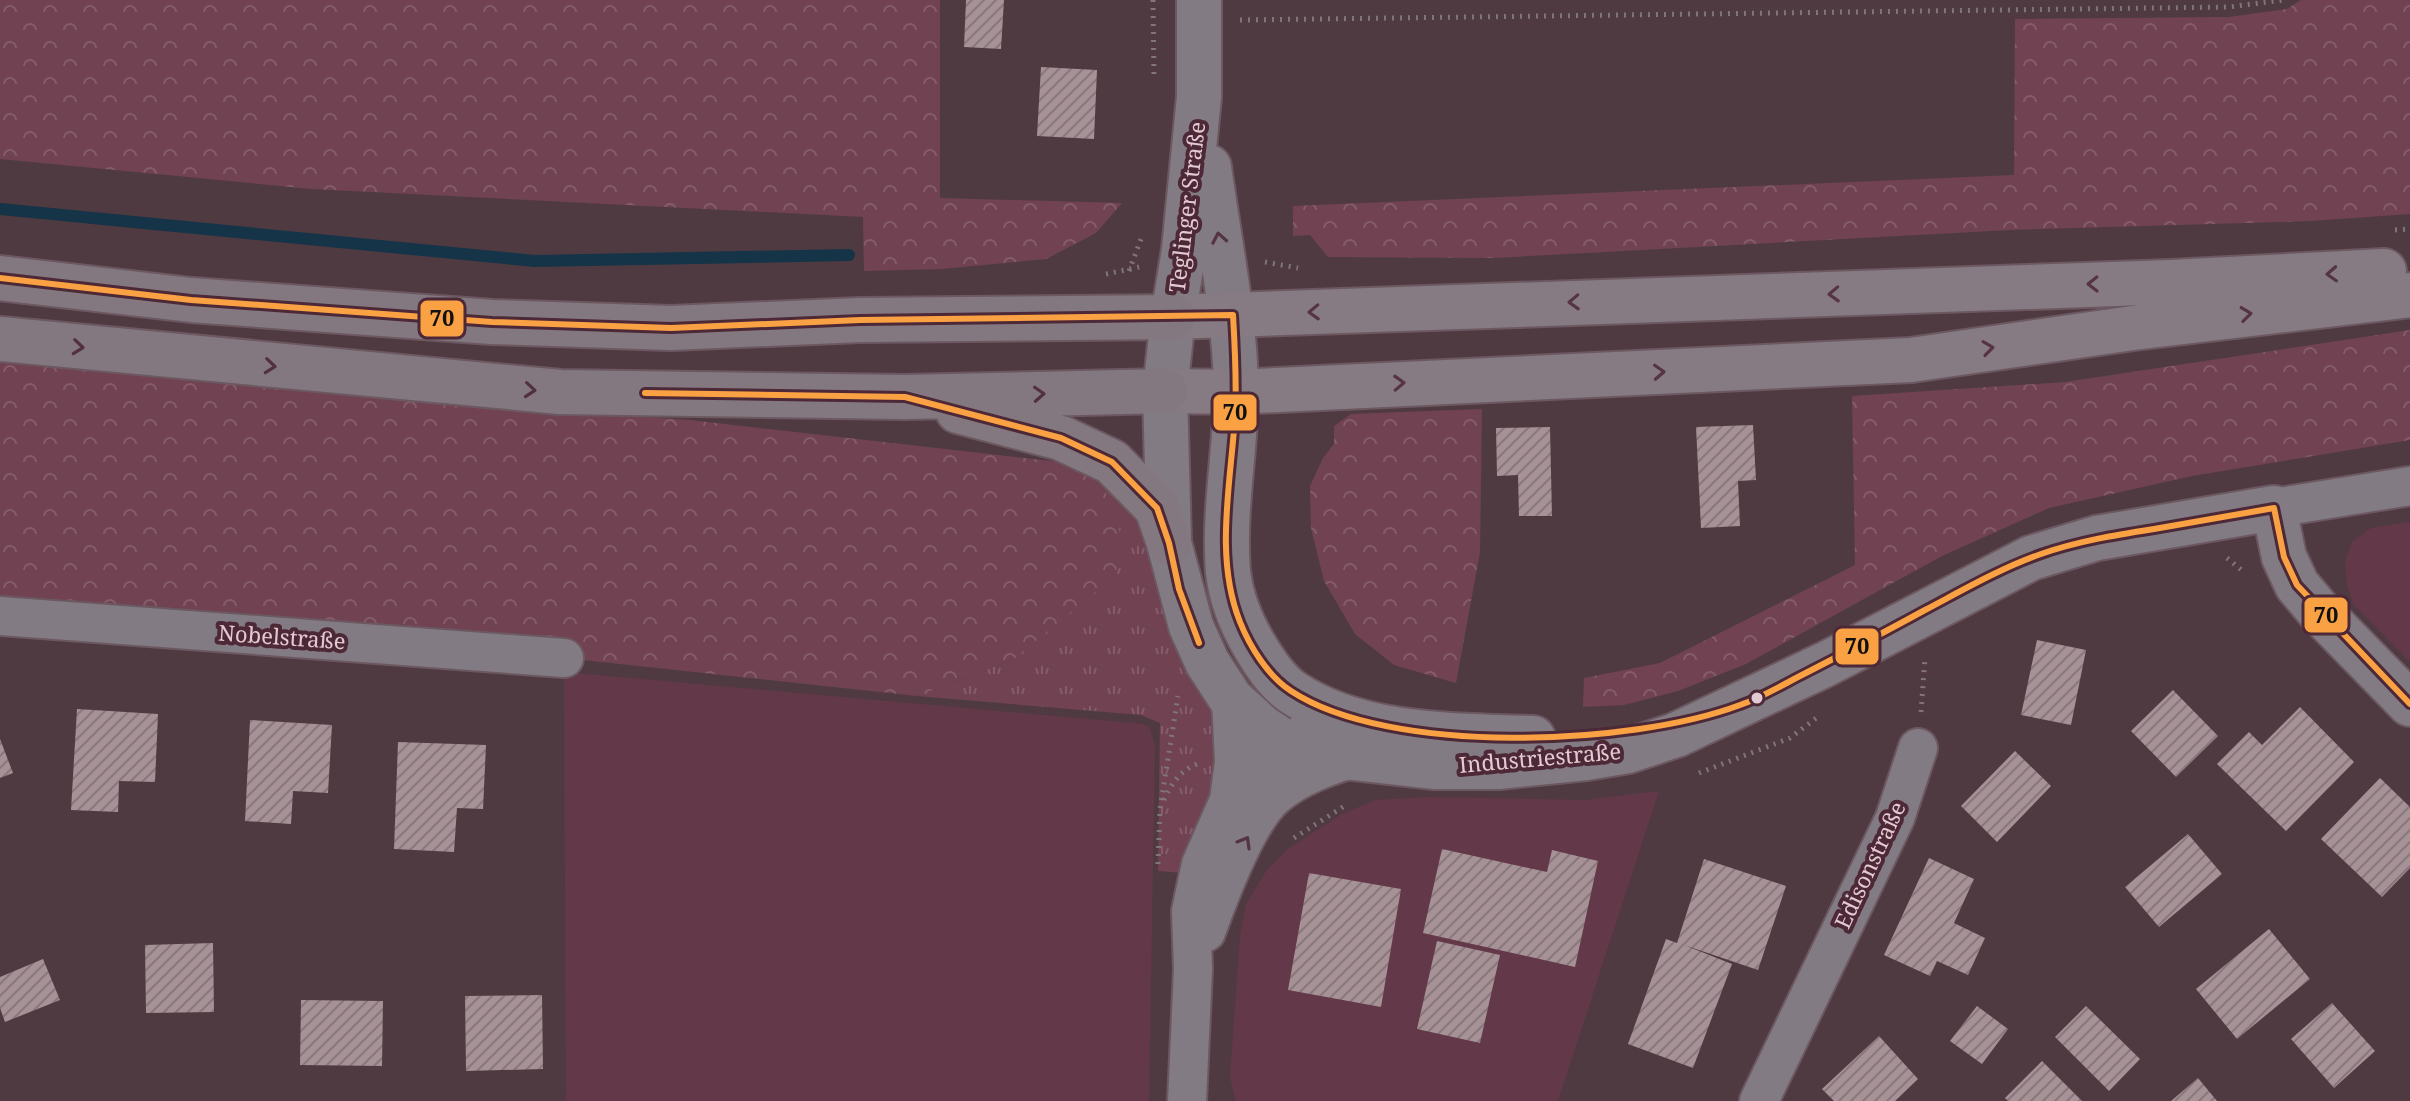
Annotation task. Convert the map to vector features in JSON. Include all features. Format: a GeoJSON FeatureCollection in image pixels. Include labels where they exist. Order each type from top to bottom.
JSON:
{"type":"FeatureCollection","features":[{"type":"Feature","properties":{"kind":"highway"},"geometry":{"type":"LineString","coordinates":[[0,278],[191,300],[492,322],[671,328],[860,320],[1173,317]]}},
{"type":"Feature","properties":{"kind":"highway"},"geometry":{"type":"LineString","coordinates":[[0,339],[560,392],[905,397],[1165,391]]}},
{"type":"Feature","properties":{"kind":"highway"},"geometry":{"type":"LineString","coordinates":[[905,397],[1061,438],[1112,462],[1157,508],[1169,543]]}},
{"type":"Feature","properties":{"kind":"main road"},"geometry":{"type":"LineString","coordinates":[[1173,317],[2171,282],[2410,270]]}},
{"type":"Feature","properties":{"kind":"main road"},"geometry":{"type":"LineString","coordinates":[[1165,391],[1236,392],[1911,360],[2133,328],[2410,295]]}},
{"type":"Feature","properties":{"kind":"street","name":"Teglinger Straße"},"geometry":{"type":"LineString","coordinates":[[1173,317],[1184,250],[1199,97],[1199,9]]}},
{"type":"Feature","properties":{"kind":"street","name":"Teglinger Straße"},"geometry":{"type":"LineString","coordinates":[[1199,97],[1233,315]]}},
{"type":"Feature","properties":{"kind":"street","name":"Industriestraße"},"geometry":{"type":"LineString","coordinates":[[1233,315],[1236,392],[1228,573],[1239,621],[1265,664],[1290,690],[1317,706],[1353,738]]}},
{"type":"Feature","properties":{"kind":"street","name":"Industriestraße"},"geometry":{"type":"LineString","coordinates":[[1173,317],[1165,391],[1169,543],[1191,626],[1207,662],[1231,699],[1263,728],[1286,743],[1353,738],[1384,727],[1458,736],[1547,738],[1639,729],[1728,710],[1826,664],[2031,558],[2097,538],[2410,486]]}},
{"type":"Feature","properties":{"kind":"street"},"geometry":{"type":"LineString","coordinates":[[2274,508],[2284,557],[2297,585],[2410,704]]}},
{"type":"Feature","properties":{"kind":"street","name":"Nobelstraße"},"geometry":{"type":"LineString","coordinates":[[0,616],[564,658]]}},
{"type":"Feature","properties":{"kind":"street"},"geometry":{"type":"LineString","coordinates":[[1193,969],[1226,878],[1274,797],[1286,743],[1283,709],[1265,664]]}},
{"type":"Feature","properties":{"kind":"street"},"geometry":{"type":"LineString","coordinates":[[1229,800],[1234,762],[1231,699]]}},
{"type":"Feature","properties":{"kind":"street"},"geometry":{"type":"LineString","coordinates":[[1274,797],[1311,773],[1353,738]]}},
{"type":"Feature","properties":{"kind":"street"},"geometry":{"type":"LineString","coordinates":[[1187,1101],[1193,969],[1191,911],[1201,864],[1229,800],[1249,775],[1286,743]]}},
{"type":"Feature","properties":{"kind":"street","name":"Edisonstraße"},"geometry":{"type":"LineString","coordinates":[[1759,1101],[1895,818],[1918,748]]}},
{"type":"Feature","properties":{"kind":"path"},"geometry":{"type":"LineString","coordinates":[[1199,9],[2229,7],[2283,0]]}},
{"type":"Feature","properties":{"kind":"path"},"geometry":{"type":"LineString","coordinates":[[1094,276],[1129,268]]}},
{"type":"Feature","properties":{"kind":"path"},"geometry":{"type":"LineString","coordinates":[[1913,617],[1926,647],[1918,748]]}},
{"type":"Feature","properties":{"kind":"path"},"geometry":{"type":"LineString","coordinates":[[1179,695],[1160,809],[1171,783],[1189,767],[1209,760]]}},
{"type":"Feature","properties":{"kind":"path"},"geometry":{"type":"LineString","coordinates":[[1311,824],[1352,802]]}},
{"type":"Feature","properties":{"kind":"shaded area"},"geometry":{"type":"Polygon","coordinates":[[[2410,522],[2410,662],[2353,604],[2345,562],[2352,542],[2371,528],[2410,522]]]}},
{"type":"Feature","properties":{"kind":"shaded area"},"geometry":{"type":"Polygon","coordinates":[[[564,672],[1144,724],[1150,728],[1155,746],[1149,1101],[566,1101],[564,672]]]}},
{"type":"Feature","properties":{"kind":"shaded area"},"geometry":{"type":"Polygon","coordinates":[[[1659,791],[1558,1101],[1236,1101],[1230,1077],[1240,935],[1246,904],[1267,870],[1288,849],[1342,814],[1375,800],[1429,797],[1585,800],[1659,791]]]}},
{"type":"Feature","properties":{"kind":"green space"},"geometry":{"type":"Polygon","coordinates":[[[0,0],[940,0],[940,198],[1122,203],[1096,233],[1046,259],[941,269],[864,271],[863,217],[312,189],[0,159],[0,0]]]}},
{"type":"Feature","properties":{"kind":"green space"},"geometry":{"type":"Polygon","coordinates":[[[2301,0],[2410,0],[2410,214],[2310,221],[2010,230],[1494,258],[1328,257],[1310,235],[1293,236],[1293,206],[2014,175],[2015,19],[2229,17],[2287,9],[2301,0]]]}},
{"type":"Feature","properties":{"kind":"green space"},"geometry":{"type":"Polygon","coordinates":[[[2410,330],[2410,440],[2192,476],[2049,508],[1942,556],[1746,664],[1678,691],[1624,705],[1583,707],[1584,678],[1660,663],[1855,565],[1852,396],[2065,382],[2410,330]]]}},
{"type":"Feature","properties":{"kind":"green space"},"geometry":{"type":"Polygon","coordinates":[[[0,359],[452,403],[690,420],[1060,462],[1095,481],[1113,506],[1120,539],[1116,575],[1014,659],[917,696],[564,658],[0,616],[0,359]]]}},
{"type":"Feature","properties":{"kind":"green space"},"geometry":{"type":"Polygon","coordinates":[[[1482,409],[1480,552],[1456,683],[1394,665],[1355,634],[1324,581],[1311,528],[1310,486],[1323,458],[1334,444],[1334,426],[1351,414],[1482,409]]]}},
{"type":"Feature","properties":{"kind":"green space"},"geometry":{"type":"Polygon","coordinates":[[[1060,462],[1098,475],[1146,526],[1216,717],[1215,793],[1184,873],[1158,871],[1160,723],[1141,715],[917,696],[1014,659],[1098,484],[1060,462]]]}},
{"type":"Feature","properties":{"kind":"building"},"geometry":{"type":"Polygon","coordinates":[[[966,0],[1004,0],[1001,49],[964,47],[966,0]]]}},
{"type":"Feature","properties":{"kind":"building"},"geometry":{"type":"Polygon","coordinates":[[[1041,67],[1097,70],[1094,139],[1037,136],[1041,67]]]}},
{"type":"Feature","properties":{"kind":"building"},"geometry":{"type":"Polygon","coordinates":[[[1753,425],[1756,480],[1738,481],[1740,526],[1701,528],[1696,427],[1753,425]]]}},
{"type":"Feature","properties":{"kind":"building"},"geometry":{"type":"Polygon","coordinates":[[[1550,427],[1552,516],[1519,516],[1518,475],[1497,476],[1496,428],[1550,427]]]}},
{"type":"Feature","properties":{"kind":"building"},"geometry":{"type":"Polygon","coordinates":[[[2037,640],[2086,650],[2071,725],[2021,715],[2037,640]]]}},
{"type":"Feature","properties":{"kind":"building"},"geometry":{"type":"Polygon","coordinates":[[[2173,690],[2218,736],[2176,777],[2131,731],[2173,690]]]}},
{"type":"Feature","properties":{"kind":"building"},"geometry":{"type":"Polygon","coordinates":[[[2300,707],[2354,762],[2286,831],[2217,764],[2249,732],[2262,745],[2300,707]]]}},
{"type":"Feature","properties":{"kind":"building"},"geometry":{"type":"Polygon","coordinates":[[[77,709],[158,714],[155,782],[119,781],[118,812],[71,810],[77,709]]]}},
{"type":"Feature","properties":{"kind":"building"},"geometry":{"type":"Polygon","coordinates":[[[250,720],[332,725],[328,793],[293,791],[291,824],[245,821],[250,720]]]}},
{"type":"Feature","properties":{"kind":"building"},"geometry":{"type":"Polygon","coordinates":[[[0,739],[13,773],[0,778],[0,739]]]}},
{"type":"Feature","properties":{"kind":"building"},"geometry":{"type":"Polygon","coordinates":[[[398,742],[486,745],[483,809],[457,808],[454,852],[394,849],[398,742]]]}},
{"type":"Feature","properties":{"kind":"building"},"geometry":{"type":"Polygon","coordinates":[[[2015,751],[2051,786],[1997,842],[1961,806],[2015,751]]]}},
{"type":"Feature","properties":{"kind":"building"},"geometry":{"type":"Polygon","coordinates":[[[2380,778],[2410,807],[2410,868],[2382,897],[2321,839],[2380,778]]]}},
{"type":"Feature","properties":{"kind":"building"},"geometry":{"type":"Polygon","coordinates":[[[2188,834],[2222,874],[2159,927],[2125,887],[2188,834]]]}},
{"type":"Feature","properties":{"kind":"building"},"geometry":{"type":"Polygon","coordinates":[[[1442,849],[1547,872],[1552,850],[1598,861],[1575,967],[1423,933],[1442,849]]]}},
{"type":"Feature","properties":{"kind":"building"},"geometry":{"type":"Polygon","coordinates":[[[1929,858],[1974,879],[1954,923],[1985,938],[1968,975],[1937,961],[1930,976],[1884,955],[1929,858]]]}},
{"type":"Feature","properties":{"kind":"building"},"geometry":{"type":"Polygon","coordinates":[[[1704,859],[1786,886],[1758,970],[1684,945],[1732,964],[1693,1068],[1628,1044],[1666,939],[1677,943],[1704,859]]]}},
{"type":"Feature","properties":{"kind":"building"},"geometry":{"type":"Polygon","coordinates":[[[1309,873],[1401,889],[1381,1007],[1288,990],[1309,873]]]}},
{"type":"Feature","properties":{"kind":"building"},"geometry":{"type":"Polygon","coordinates":[[[2269,929],[2310,979],[2237,1039],[2196,989],[2269,929]]]}},
{"type":"Feature","properties":{"kind":"building"},"geometry":{"type":"Polygon","coordinates":[[[1437,941],[1500,955],[1480,1043],[1417,1029],[1437,941]]]}},
{"type":"Feature","properties":{"kind":"building"},"geometry":{"type":"Polygon","coordinates":[[[213,943],[214,1012],[146,1013],[145,945],[213,943]]]}},
{"type":"Feature","properties":{"kind":"building"},"geometry":{"type":"Polygon","coordinates":[[[43,959],[60,1000],[5,1022],[0,1008],[0,977],[43,959]]]}},
{"type":"Feature","properties":{"kind":"building"},"geometry":{"type":"Polygon","coordinates":[[[542,995],[543,1069],[466,1071],[465,996],[542,995]]]}},
{"type":"Feature","properties":{"kind":"building"},"geometry":{"type":"Polygon","coordinates":[[[301,1000],[383,1001],[382,1066],[300,1065],[301,1000]]]}},
{"type":"Feature","properties":{"kind":"building"},"geometry":{"type":"Polygon","coordinates":[[[2332,1003],[2375,1051],[2334,1088],[2291,1039],[2332,1003]]]}},
{"type":"Feature","properties":{"kind":"building"},"geometry":{"type":"Polygon","coordinates":[[[1977,1006],[2008,1029],[1982,1064],[1950,1041],[1977,1006]]]}},
{"type":"Feature","properties":{"kind":"building"},"geometry":{"type":"Polygon","coordinates":[[[2086,1006],[2140,1059],[2109,1091],[2055,1037],[2086,1006]]]}},
{"type":"Feature","properties":{"kind":"building"},"geometry":{"type":"Polygon","coordinates":[[[1879,1036],[1918,1079],[1895,1101],[1834,1101],[1822,1089],[1879,1036]]]}},
{"type":"Feature","properties":{"kind":"building"},"geometry":{"type":"Polygon","coordinates":[[[2042,1061],[2082,1101],[2008,1101],[2005,1098],[2042,1061]]]}},
{"type":"Feature","properties":{"kind":"building"},"geometry":{"type":"Polygon","coordinates":[[[2198,1078],[2217,1101],[2171,1101],[2198,1078]]]}},
{"type":"Feature","properties":{"kind":"waterway"},"geometry":{"type":"LineString","coordinates":[[0,209],[535,261],[849,255]]}},
{"type":"Feature","properties":{"kind":"transit line","name":"70"},"geometry":{"type":"LineString","coordinates":[[0,278],[191,300],[492,322],[671,328],[860,320],[1233,315],[1236,403],[1226,546],[1232,597],[1249,641],[1267,669],[1283,685],[1334,712],[1388,726],[1448,735],[1512,738],[1576,736],[1693,719],[1762,696],[1982,580],[2041,554],[2097,539],[2274,508]]}},
{"type":"Feature","properties":{"kind":"transit line","name":"70"},"geometry":{"type":"LineString","coordinates":[[645,393],[905,397],[1061,438],[1112,462],[1157,508],[1169,543],[1179,589],[1199,643]]}},
{"type":"Feature","properties":{"kind":"transit line","name":"70"},"geometry":{"type":"LineString","coordinates":[[2274,508],[2284,557],[2297,585],[2410,704]]}}]}
